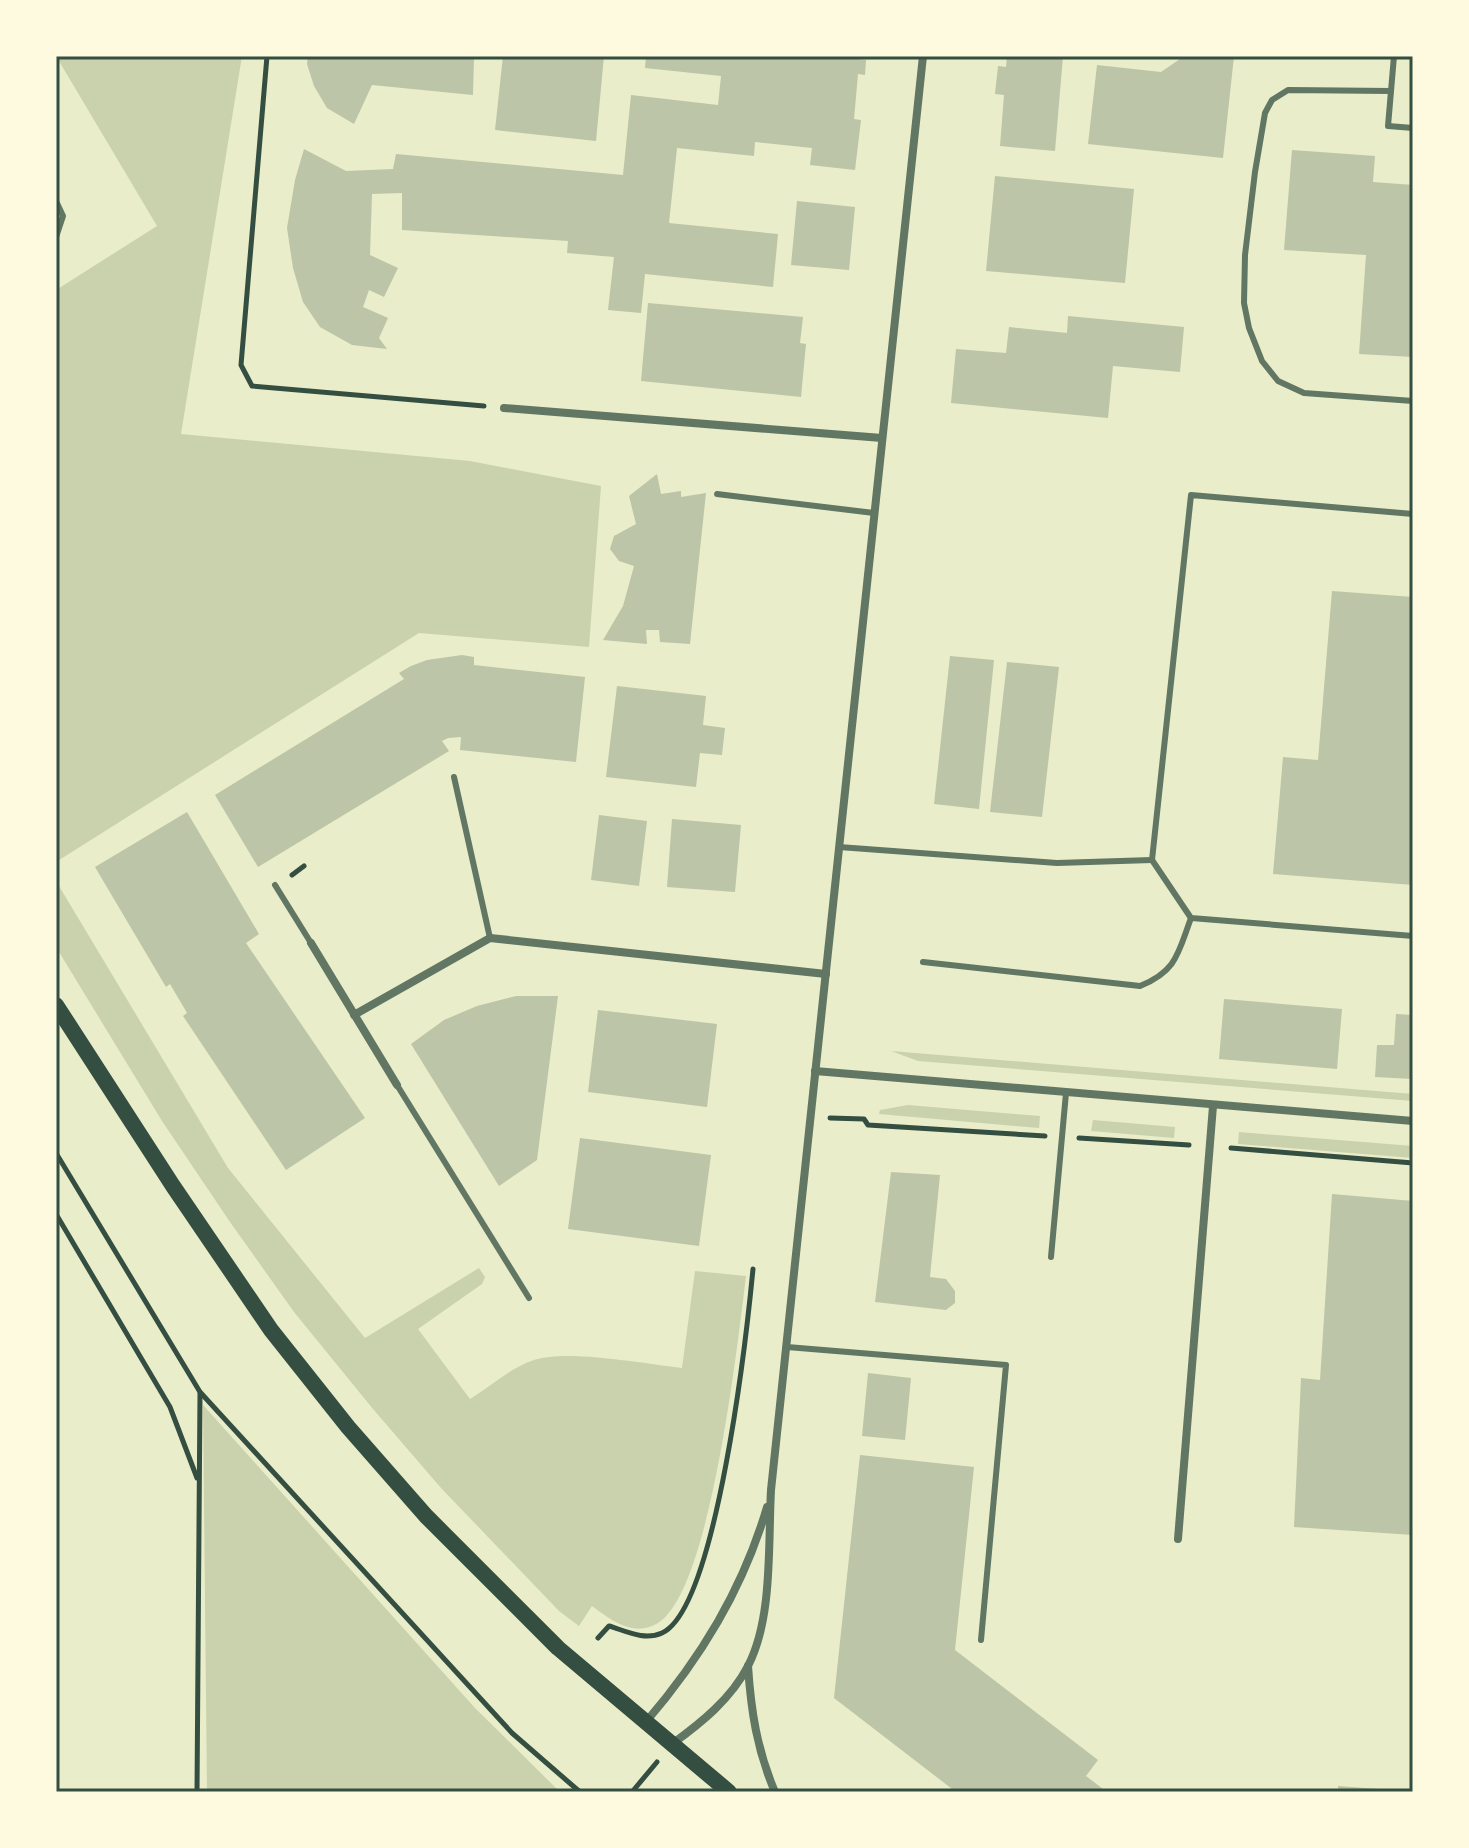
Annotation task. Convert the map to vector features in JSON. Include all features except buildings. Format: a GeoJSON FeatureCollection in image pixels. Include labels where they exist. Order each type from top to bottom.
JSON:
{"type":"FeatureCollection","features":[{"type":"Feature","properties":{"kind":"main road"},"geometry":{"type":"LineString","coordinates":[[56,1005],[262,1317],[348,1427],[426,1516],[536,1626],[645,1723],[729,1792]]}},
{"type":"Feature","properties":{"kind":"street"},"geometry":{"type":"LineString","coordinates":[[671,1745],[704,1721],[727,1697],[748,1666],[759,1634],[766,1595],[771,1490],[923,56]]}},
{"type":"Feature","properties":{"kind":"street"},"geometry":{"type":"LineString","coordinates":[[504,408],[882,438]]}},
{"type":"Feature","properties":{"kind":"street"},"geometry":{"type":"LineString","coordinates":[[354,1015],[490,938],[826,974]]}},
{"type":"Feature","properties":{"kind":"street"},"geometry":{"type":"LineString","coordinates":[[311,943],[397,1085]]}},
{"type":"Feature","properties":{"kind":"street"},"geometry":{"type":"LineString","coordinates":[[815,1071],[1413,1121]]}},
{"type":"Feature","properties":{"kind":"street"},"geometry":{"type":"LineString","coordinates":[[1178,1539],[1213,1106]]}},
{"type":"Feature","properties":{"kind":"street"},"geometry":{"type":"LineString","coordinates":[[645,1723],[692,1665],[723,1615],[743,1575],[771,1490]]}},
{"type":"Feature","properties":{"kind":"street"},"geometry":{"type":"LineString","coordinates":[[748,1666],[751,1714],[762,1761],[775,1792]]}},
{"type":"Feature","properties":{"kind":"lane"},"geometry":{"type":"LineString","coordinates":[[1394,56],[1388,126],[1413,128]]}},
{"type":"Feature","properties":{"kind":"lane"},"geometry":{"type":"LineString","coordinates":[[1391,91],[1288,90],[1272,100],[1265,113],[1255,172],[1245,255],[1244,303],[1249,328],[1262,361],[1278,381],[1304,393],[1413,401]]}},
{"type":"Feature","properties":{"kind":"lane"},"geometry":{"type":"LineString","coordinates":[[56,201],[63,216],[56,237]]}},
{"type":"Feature","properties":{"kind":"lane"},"geometry":{"type":"LineString","coordinates":[[717,494],[874,513]]}},
{"type":"Feature","properties":{"kind":"lane"},"geometry":{"type":"LineString","coordinates":[[1191,918],[1152,860],[1191,495],[1413,514]]}},
{"type":"Feature","properties":{"kind":"lane"},"geometry":{"type":"LineString","coordinates":[[454,777],[490,938]]}},
{"type":"Feature","properties":{"kind":"lane"},"geometry":{"type":"LineString","coordinates":[[839,847],[1057,863],[1152,860]]}},
{"type":"Feature","properties":{"kind":"lane"},"geometry":{"type":"LineString","coordinates":[[275,885],[311,943]]}},
{"type":"Feature","properties":{"kind":"lane"},"geometry":{"type":"LineString","coordinates":[[1191,918],[1413,936]]}},
{"type":"Feature","properties":{"kind":"lane"},"geometry":{"type":"LineString","coordinates":[[923,962],[1140,986],[1160,978],[1175,961],[1191,918]]}},
{"type":"Feature","properties":{"kind":"lane"},"geometry":{"type":"LineString","coordinates":[[397,1085],[529,1298]]}},
{"type":"Feature","properties":{"kind":"lane"},"geometry":{"type":"LineString","coordinates":[[1051,1257],[1066,1093]]}},
{"type":"Feature","properties":{"kind":"lane"},"geometry":{"type":"LineString","coordinates":[[787,1347],[1006,1365],[981,1640]]}},
{"type":"Feature","properties":{"kind":"path"},"geometry":{"type":"LineString","coordinates":[[267,56],[241,365],[252,386],[504,408]]}},
{"type":"Feature","properties":{"kind":"path"},"geometry":{"type":"LineString","coordinates":[[811,1117],[864,1119],[868,1125],[1413,1163]]}},
{"type":"Feature","properties":{"kind":"path"},"geometry":{"type":"LineString","coordinates":[[56,1153],[200,1392],[512,1733],[580,1792]]}},
{"type":"Feature","properties":{"kind":"path"},"geometry":{"type":"LineString","coordinates":[[56,1214],[170,1407],[199,1483]]}},
{"type":"Feature","properties":{"kind":"path"},"geometry":{"type":"LineString","coordinates":[[598,1638],[609,1626],[645,1637],[665,1633],[686,1606],[707,1545],[740,1393],[753,1269]]}},
{"type":"Feature","properties":{"kind":"path"},"geometry":{"type":"LineString","coordinates":[[197,1792],[200,1392]]}},
{"type":"Feature","properties":{"kind":"path"},"geometry":{"type":"LineString","coordinates":[[632,1792],[671,1745]]}},
{"type":"Feature","properties":{"kind":"green space"},"geometry":{"type":"Polygon","coordinates":[[[56,56],[242,56],[181,434],[470,461],[601,486],[589,647],[419,633],[56,862],[56,290],[157,226],[56,56]]]}},
{"type":"Feature","properties":{"kind":"green space"},"geometry":{"type":"Polygon","coordinates":[[[56,881],[228,1168],[365,1338],[479,1268],[485,1277],[482,1284],[418,1329],[470,1399],[517,1368],[549,1357],[586,1357],[682,1368],[695,1271],[746,1276],[729,1405],[707,1516],[693,1564],[677,1602],[658,1623],[640,1629],[632,1628],[592,1606],[579,1626],[559,1611],[441,1488],[294,1312],[162,1121],[56,947],[56,881]]]}},
{"type":"Feature","properties":{"kind":"green space"},"geometry":{"type":"Polygon","coordinates":[[[891,1051],[1413,1094],[1413,1101],[918,1061],[891,1051]]]}},
{"type":"Feature","properties":{"kind":"green space"},"geometry":{"type":"Polygon","coordinates":[[[908,1105],[1040,1116],[1039,1128],[879,1114],[880,1110],[908,1105]]]}},
{"type":"Feature","properties":{"kind":"green space"},"geometry":{"type":"Polygon","coordinates":[[[1093,1120],[1175,1127],[1174,1138],[1091,1131],[1093,1120]]]}},
{"type":"Feature","properties":{"kind":"green space"},"geometry":{"type":"Polygon","coordinates":[[[1239,1132],[1413,1146],[1413,1158],[1238,1144],[1239,1132]]]}},
{"type":"Feature","properties":{"kind":"green space"},"geometry":{"type":"Polygon","coordinates":[[[203,1405],[475,1708],[560,1792],[207,1792],[203,1405]]]}}]}
